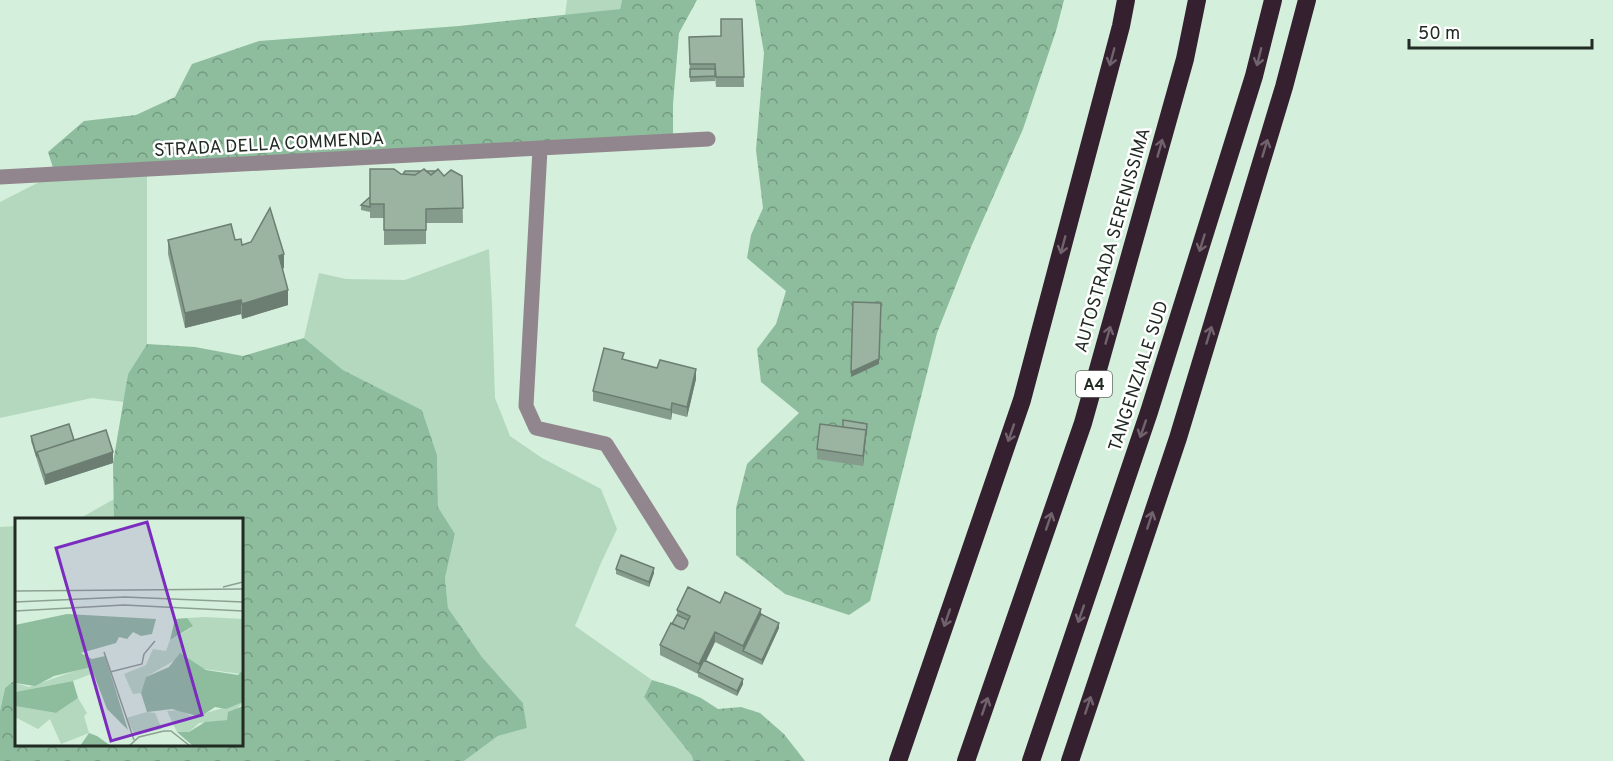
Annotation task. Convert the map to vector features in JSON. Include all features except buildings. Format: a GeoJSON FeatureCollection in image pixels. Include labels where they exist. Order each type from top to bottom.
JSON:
{"type":"FeatureCollection","features":[{"type":"Feature","properties":{"kind":"highway"},"geometry":{"type":"LineString","coordinates":[[897,761],[1022,400],[1126,0]]}},
{"type":"Feature","properties":{"kind":"highway","name":"AUTOSTRADA SERENISSIMA"},"geometry":{"type":"LineString","coordinates":[[966,761],[1083,423],[1185,59],[1197,0]]}},
{"type":"Feature","properties":{"kind":"highway","name":"TANGENZIALE SUD"},"geometry":{"type":"LineString","coordinates":[[1031,761],[1153,401],[1254,76],[1274,0]]}},
{"type":"Feature","properties":{"kind":"highway"},"geometry":{"type":"LineString","coordinates":[[1070,761],[1178,438],[1284,87],[1307,0]]}},
{"type":"Feature","properties":{"kind":"street","name":"STRADA DELLA COMMENDA"},"geometry":{"type":"LineString","coordinates":[[0,177],[708,140]]}},
{"type":"Feature","properties":{"kind":"street"},"geometry":{"type":"LineString","coordinates":[[540,149],[526,406],[536,428],[606,444],[681,563]]}},
{"type":"Feature","properties":{"kind":"green space"},"geometry":{"type":"Polygon","coordinates":[[[567,0],[622,0],[620,9],[565,16],[567,0]]]}},
{"type":"Feature","properties":{"kind":"green space"},"geometry":{"type":"Polygon","coordinates":[[[622,0],[697,0],[679,33],[673,104],[673,142],[55,174],[48,152],[84,121],[136,115],[175,97],[192,64],[259,41],[459,26],[620,9],[622,0]]]}},
{"type":"Feature","properties":{"kind":"green space"},"geometry":{"type":"Polygon","coordinates":[[[755,0],[1064,0],[1023,129],[971,247],[937,333],[870,601],[849,615],[785,594],[736,555],[736,508],[747,464],[799,413],[761,382],[757,349],[776,324],[786,291],[747,258],[751,235],[763,208],[756,150],[764,53],[755,0]]]}},
{"type":"Feature","properties":{"kind":"green space"},"geometry":{"type":"Polygon","coordinates":[[[147,169],[147,344],[128,374],[124,402],[92,398],[0,418],[0,202],[55,174],[147,169]]]}},
{"type":"Feature","properties":{"kind":"green space"},"geometry":{"type":"Polygon","coordinates":[[[489,249],[495,398],[510,436],[542,458],[601,489],[617,529],[575,626],[652,680],[644,697],[692,756],[693,761],[464,761],[498,736],[527,728],[523,703],[482,657],[448,608],[445,578],[455,534],[438,507],[437,455],[422,410],[343,370],[304,338],[319,273],[346,279],[405,280],[489,249]]]}},
{"type":"Feature","properties":{"kind":"green space"},"geometry":{"type":"Polygon","coordinates":[[[304,338],[343,370],[422,410],[437,455],[438,507],[455,534],[445,578],[448,608],[482,657],[523,703],[527,728],[498,736],[464,761],[0,761],[0,711],[5,688],[15,680],[15,746],[243,746],[243,518],[114,518],[113,463],[128,374],[147,344],[195,347],[243,356],[304,338]]]}},
{"type":"Feature","properties":{"kind":"green space"},"geometry":{"type":"Polygon","coordinates":[[[114,499],[114,518],[81,518],[114,499]]]}},
{"type":"Feature","properties":{"kind":"green space"},"geometry":{"type":"Polygon","coordinates":[[[15,526],[15,680],[5,688],[0,711],[0,527],[15,526]]]}},
{"type":"Feature","properties":{"kind":"green space"},"geometry":{"type":"Polygon","coordinates":[[[652,680],[701,698],[718,709],[741,707],[760,713],[784,734],[805,761],[693,761],[692,756],[644,697],[652,680]]]}}]}
